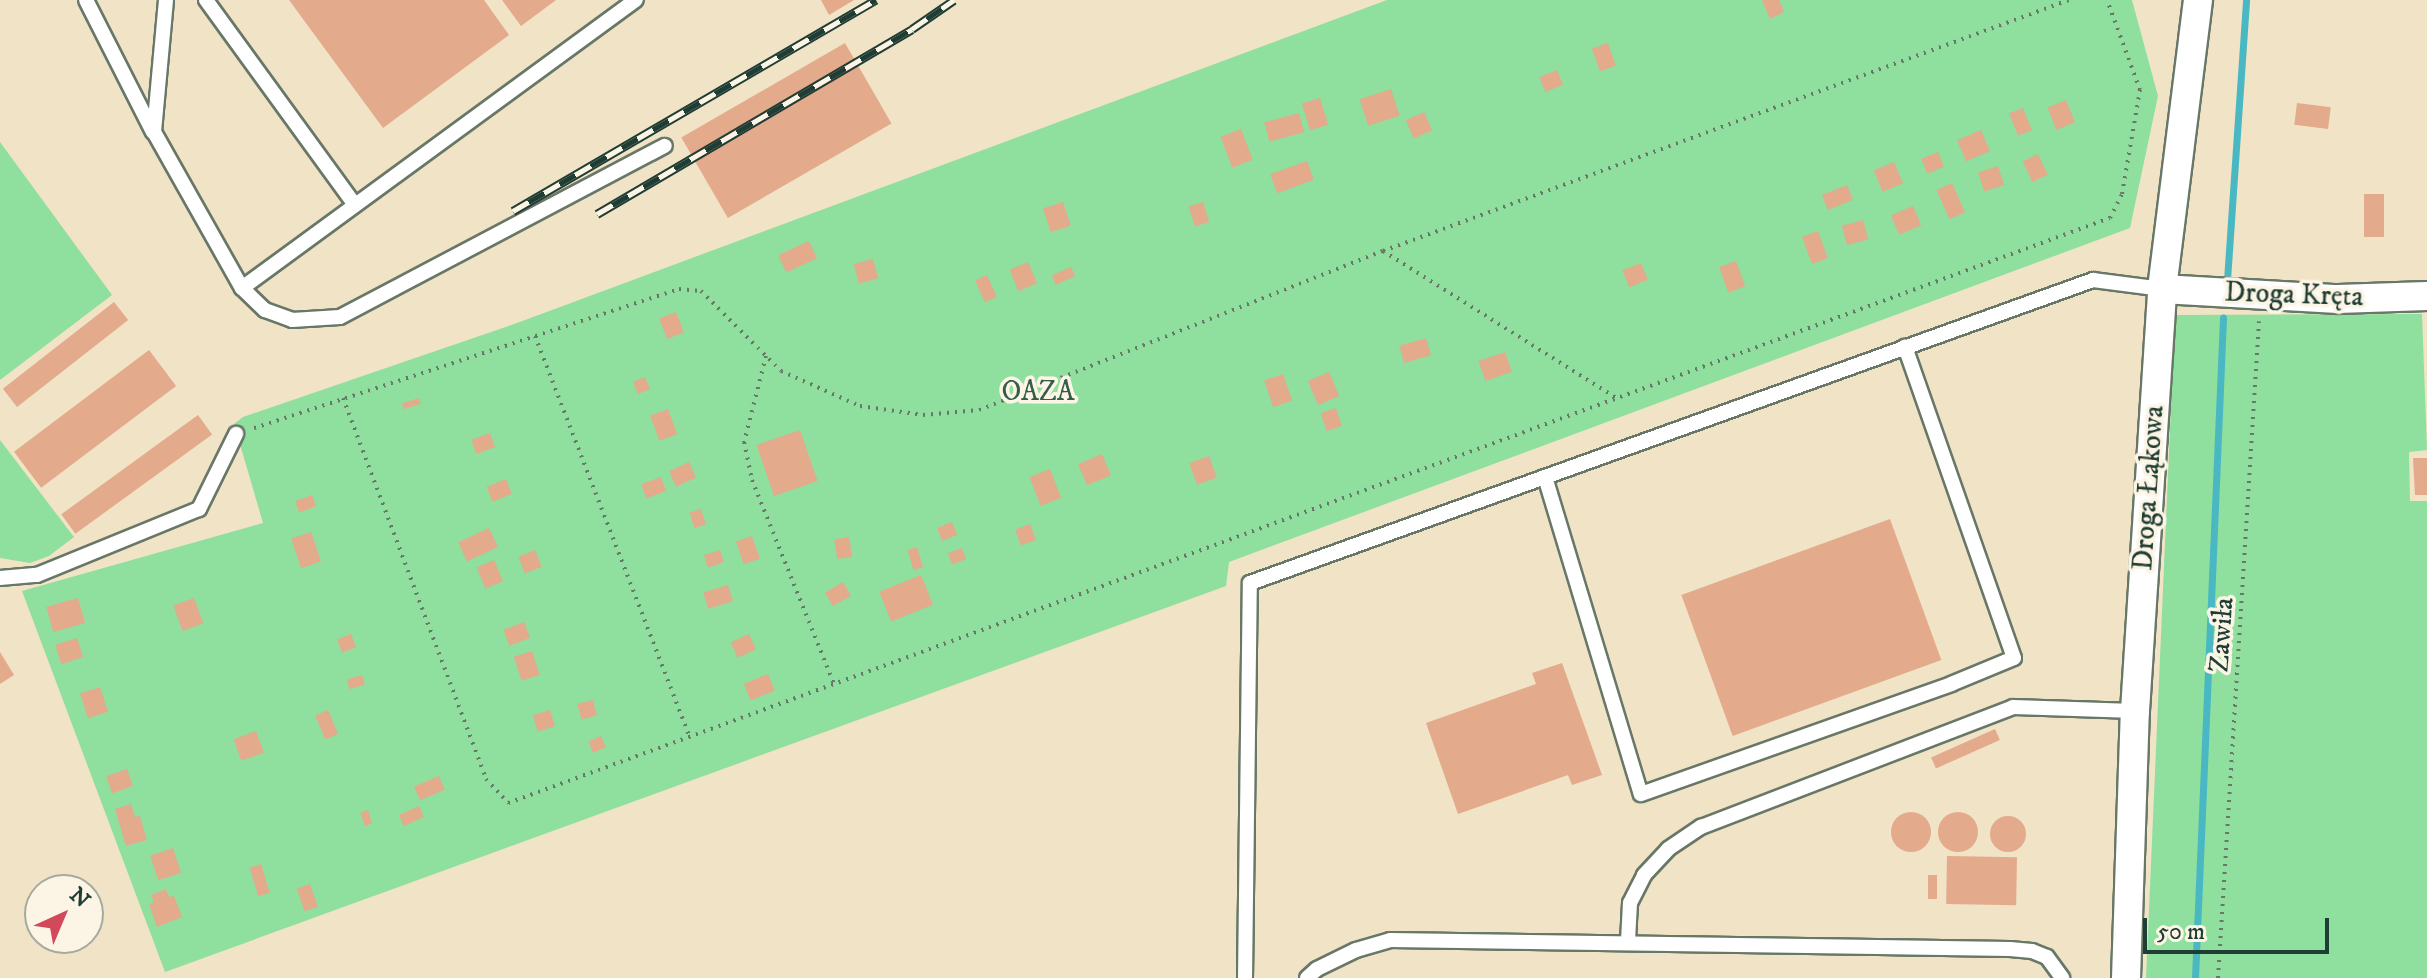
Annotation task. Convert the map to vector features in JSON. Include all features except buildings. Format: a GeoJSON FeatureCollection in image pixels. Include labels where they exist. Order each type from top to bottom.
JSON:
{"type":"FeatureCollection","features":[{"type":"Feature","properties":{"kind":"street","name":"Droga Łąkowa"},"geometry":{"type":"LineString","coordinates":[[2126,978],[2135,711],[2162,289],[2198,0]]}},
{"type":"Feature","properties":{"kind":"street","name":"Droga Kręta"},"geometry":{"type":"LineString","coordinates":[[2162,289],[2338,299],[2427,296]]}},
{"type":"Feature","properties":{"kind":"lane"},"geometry":{"type":"LineString","coordinates":[[86,0],[154,132],[242,288],[265,310],[292,320],[340,317],[665,146]]}},
{"type":"Feature","properties":{"kind":"lane"},"geometry":{"type":"LineString","coordinates":[[154,132],[166,0]]}},
{"type":"Feature","properties":{"kind":"lane"},"geometry":{"type":"LineString","coordinates":[[206,0],[355,205]]}},
{"type":"Feature","properties":{"kind":"lane"},"geometry":{"type":"LineString","coordinates":[[242,288],[636,0]]}},
{"type":"Feature","properties":{"kind":"lane"},"geometry":{"type":"LineString","coordinates":[[1245,978],[1250,583],[2093,280],[2162,289]]}},
{"type":"Feature","properties":{"kind":"lane"},"geometry":{"type":"LineString","coordinates":[[1545,477],[1641,794],[1936,690],[2014,658],[1905,347]]}},
{"type":"Feature","properties":{"kind":"lane"},"geometry":{"type":"LineString","coordinates":[[0,578],[37,575],[199,509],[236,434]]}},
{"type":"Feature","properties":{"kind":"lane"},"geometry":{"type":"LineString","coordinates":[[1628,941],[1630,903],[1644,875],[1668,849],[1701,827],[2013,707],[2135,711]]}},
{"type":"Feature","properties":{"kind":"lane"},"geometry":{"type":"LineString","coordinates":[[1307,978],[1317,969],[1356,950],[1390,940],[1628,941],[2010,949],[2032,951],[2047,957],[2062,978]]}},
{"type":"Feature","properties":{"kind":"path"},"geometry":{"type":"LineString","coordinates":[[236,434],[679,289],[701,291],[781,371],[860,406],[923,415],[979,410],[1383,251],[2069,0]]}},
{"type":"Feature","properties":{"kind":"path"},"geometry":{"type":"LineString","coordinates":[[343,398],[486,779],[508,803],[2110,218],[2122,194],[2140,90],[2107,0]]}},
{"type":"Feature","properties":{"kind":"path"},"geometry":{"type":"LineString","coordinates":[[1383,251],[1618,399]]}},
{"type":"Feature","properties":{"kind":"path","name":"Zawiła"},"geometry":{"type":"LineString","coordinates":[[2218,978],[2255,294]]}},
{"type":"Feature","properties":{"kind":"path"},"geometry":{"type":"LineString","coordinates":[[535,336],[690,737]]}},
{"type":"Feature","properties":{"kind":"path"},"geometry":{"type":"LineString","coordinates":[[766,356],[744,442],[752,480],[834,684]]}},
{"type":"Feature","properties":{"kind":"green space","name":"OAZA"},"geometry":{"type":"Polygon","coordinates":[[[1387,0],[2132,0],[2158,96],[2130,228],[1229,562],[1226,586],[165,972],[22,591],[263,523],[234,424],[243,417],[517,323],[1387,0]]]}},
{"type":"Feature","properties":{"kind":"green space"},"geometry":{"type":"Polygon","coordinates":[[[0,142],[112,295],[0,380],[0,142]]]}},
{"type":"Feature","properties":{"kind":"green space"},"geometry":{"type":"Polygon","coordinates":[[[2422,314],[2427,450],[2409,452],[2410,501],[2427,501],[2427,978],[2146,978],[2175,315],[2422,314]]]}},
{"type":"Feature","properties":{"kind":"green space"},"geometry":{"type":"Polygon","coordinates":[[[0,440],[74,537],[49,556],[30,563],[0,558],[0,440]]]}},
{"type":"Feature","properties":{"kind":"waterway"},"geometry":{"type":"LineString","coordinates":[[2227,280],[2246,0]]}},
{"type":"Feature","properties":{"kind":"waterway"},"geometry":{"type":"LineString","coordinates":[[2195,978],[2223,318]]}},
{"type":"Feature","properties":{"kind":"railway"},"geometry":{"type":"LineString","coordinates":[[513,211],[876,0]]}},
{"type":"Feature","properties":{"kind":"railway"},"geometry":{"type":"LineString","coordinates":[[597,214],[912,29],[954,0]]}}]}
